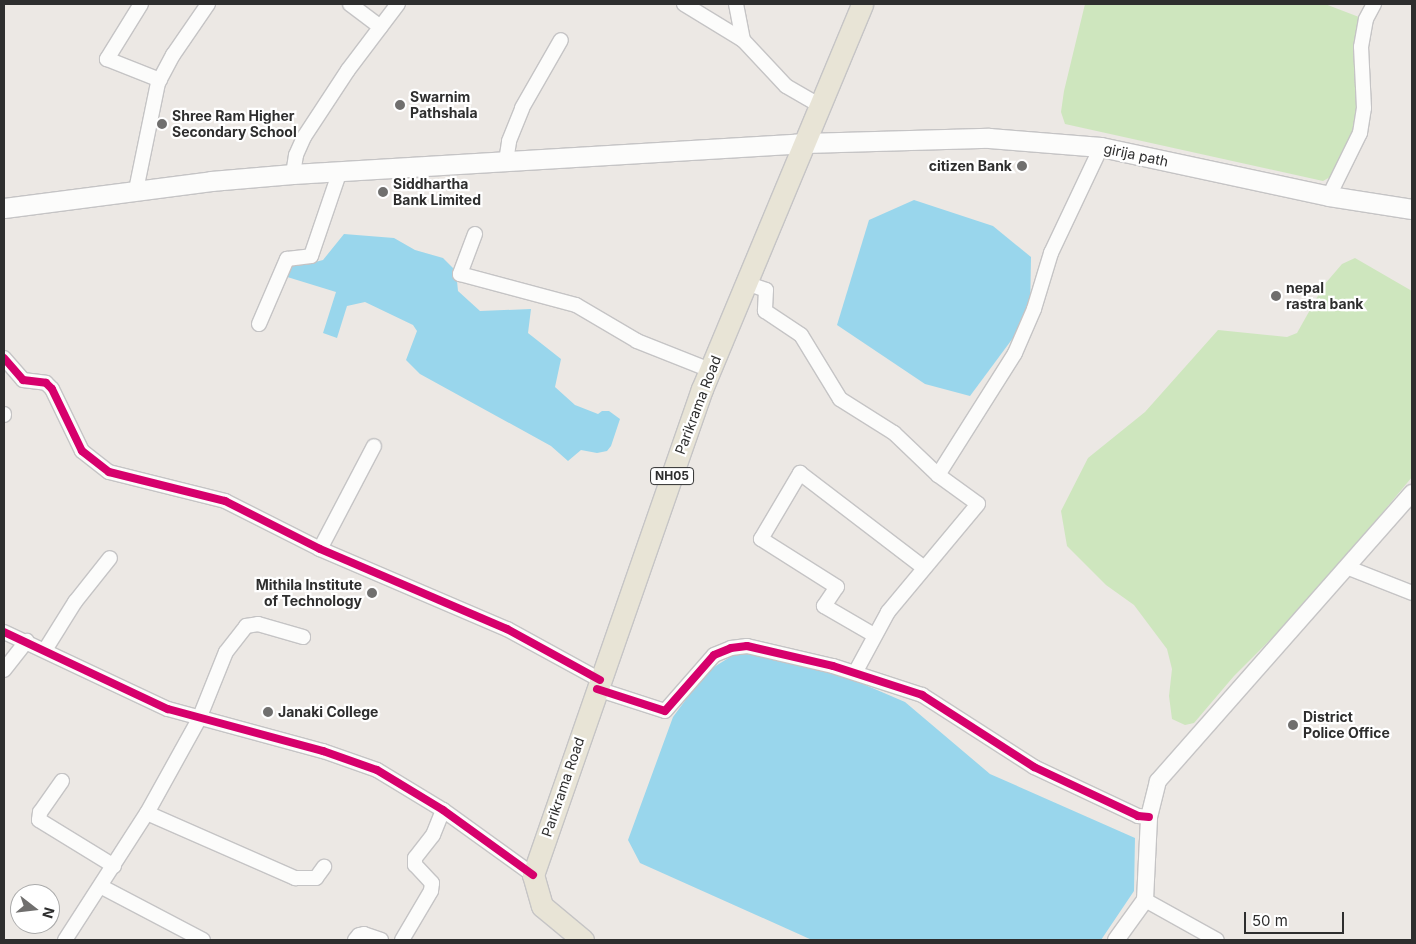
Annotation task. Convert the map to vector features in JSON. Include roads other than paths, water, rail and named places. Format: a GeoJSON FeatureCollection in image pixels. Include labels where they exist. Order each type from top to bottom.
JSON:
{"type":"FeatureCollection","features":[{"type":"Feature","properties":{"kind":"main road","name":"Parikrama Road"},"geometry":{"type":"LineString","coordinates":[[533,875],[710,370],[862,4]]}},
{"type":"Feature","properties":{"kind":"main road","name":"girija path"},"geometry":{"type":"LineString","coordinates":[[4,208],[136,190],[292,174],[805,143],[989,138],[1101,147],[1329,196],[1412,209]]}},
{"type":"Feature","properties":{"kind":"main road"},"geometry":{"type":"LineString","coordinates":[[533,875],[542,906],[583,940]]}},
{"type":"Feature","properties":{"kind":"street"},"geometry":{"type":"LineString","coordinates":[[141,4],[107,59],[160,80]]}},
{"type":"Feature","properties":{"kind":"street"},"geometry":{"type":"LineString","coordinates":[[136,190],[160,80],[173,55],[208,4]]}},
{"type":"Feature","properties":{"kind":"street"},"geometry":{"type":"LineString","coordinates":[[350,4],[380,27]]}},
{"type":"Feature","properties":{"kind":"street"},"geometry":{"type":"LineString","coordinates":[[292,174],[304,137],[398,4]]}},
{"type":"Feature","properties":{"kind":"street"},"geometry":{"type":"LineString","coordinates":[[684,4],[742,40],[786,86],[820,106]]}},
{"type":"Feature","properties":{"kind":"street"},"geometry":{"type":"LineString","coordinates":[[736,4],[742,40]]}},
{"type":"Feature","properties":{"kind":"street"},"geometry":{"type":"LineString","coordinates":[[1329,196],[1360,133],[1364,108],[1361,47],[1366,19],[1374,4]]}},
{"type":"Feature","properties":{"kind":"street"},"geometry":{"type":"LineString","coordinates":[[506,161],[509,141],[522,108],[560,40]]}},
{"type":"Feature","properties":{"kind":"street"},"geometry":{"type":"LineString","coordinates":[[938,475],[1015,353],[1034,309],[1050,253],[1101,147]]}},
{"type":"Feature","properties":{"kind":"street"},"geometry":{"type":"LineString","coordinates":[[259,324],[287,259],[311,256],[340,171]]}},
{"type":"Feature","properties":{"kind":"street"},"geometry":{"type":"LineString","coordinates":[[475,234],[460,274],[576,305],[637,341],[710,370]]}},
{"type":"Feature","properties":{"kind":"street"},"geometry":{"type":"LineString","coordinates":[[746,283],[766,290],[765,311],[801,335],[814,352],[832,389],[840,399],[894,433],[938,475],[978,504],[923,566],[888,612],[855,673]]}},
{"type":"Feature","properties":{"kind":"street"},"geometry":{"type":"LineString","coordinates":[[4,358],[23,380],[46,383],[52,389],[82,451],[99,467],[140,481],[205,493],[225,500],[320,549],[507,629],[599,684],[665,711],[714,655],[730,648],[747,646],[855,673],[922,695],[1034,767],[1138,816],[1148,817]]}},
{"type":"Feature","properties":{"kind":"street"},"geometry":{"type":"LineString","coordinates":[[320,549],[374,446]]}},
{"type":"Feature","properties":{"kind":"street"},"geometry":{"type":"LineString","coordinates":[[874,635],[824,606],[837,587],[761,539],[800,473],[923,566]]}},
{"type":"Feature","properties":{"kind":"street"},"geometry":{"type":"LineString","coordinates":[[1116,940],[1145,900],[1148,817],[1158,781],[1348,568],[1412,493]]}},
{"type":"Feature","properties":{"kind":"street"},"geometry":{"type":"LineString","coordinates":[[45,650],[74,602],[110,558]]}},
{"type":"Feature","properties":{"kind":"street"},"geometry":{"type":"LineString","coordinates":[[1348,568],[1412,593]]}},
{"type":"Feature","properties":{"kind":"street"},"geometry":{"type":"LineString","coordinates":[[65,940],[102,887],[147,813],[199,719],[226,652],[246,626],[258,624],[303,637]]}},
{"type":"Feature","properties":{"kind":"street"},"geometry":{"type":"LineString","coordinates":[[4,632],[27,641],[137,696],[199,719],[323,751],[377,770],[443,810],[533,875]]}},
{"type":"Feature","properties":{"kind":"street"},"geometry":{"type":"LineString","coordinates":[[4,670],[27,641]]}},
{"type":"Feature","properties":{"kind":"street"},"geometry":{"type":"LineString","coordinates":[[62,781],[40,812],[39,820],[114,866]]}},
{"type":"Feature","properties":{"kind":"street"},"geometry":{"type":"LineString","coordinates":[[402,940],[431,891],[432,883],[415,865],[415,858],[433,835],[443,810]]}},
{"type":"Feature","properties":{"kind":"street"},"geometry":{"type":"LineString","coordinates":[[147,813],[295,878],[316,878],[324,867]]}},
{"type":"Feature","properties":{"kind":"street"},"geometry":{"type":"LineString","coordinates":[[102,887],[203,940]]}},
{"type":"Feature","properties":{"kind":"street"},"geometry":{"type":"LineString","coordinates":[[1145,900],[1217,940]]}},
{"type":"Feature","properties":{"kind":"street"},"geometry":{"type":"LineString","coordinates":[[355,940],[359,934],[364,934],[381,940]]}},
{"type":"Feature","properties":{"kind":"water"},"geometry":{"type":"Polygon","coordinates":[[[914,200],[993,226],[1031,257],[1030,315],[970,396],[925,384],[837,325],[869,220],[914,200]]]}},
{"type":"Feature","properties":{"kind":"water"},"geometry":{"type":"Polygon","coordinates":[[[344,234],[394,238],[415,250],[443,258],[456,271],[458,291],[480,311],[531,309],[528,333],[561,359],[555,387],[575,405],[598,414],[602,411],[609,411],[620,419],[611,446],[607,451],[597,453],[581,450],[568,461],[551,446],[420,374],[406,360],[417,331],[413,325],[365,302],[347,306],[337,338],[323,333],[336,292],[284,276],[293,260],[304,265],[323,260],[344,234]]]}},
{"type":"Feature","properties":{"kind":"water"},"geometry":{"type":"Polygon","coordinates":[[[743,649],[800,657],[905,702],[990,774],[1135,838],[1134,891],[1101,940],[812,940],[640,863],[628,840],[673,717],[706,672],[743,649]]]}},
{"type":"Feature","properties":{"kind":"place","name":"Swarnim Pathshala"},"geometry":{"type":"Point","coordinates":[400,105]}},
{"type":"Feature","properties":{"kind":"place","name":"Shree Ram Higher Secondary School"},"geometry":{"type":"Point","coordinates":[162,124]}},
{"type":"Feature","properties":{"kind":"place","name":"citizen Bank"},"geometry":{"type":"Point","coordinates":[1022,166]}},
{"type":"Feature","properties":{"kind":"place","name":"Siddhartha Bank Limited"},"geometry":{"type":"Point","coordinates":[383,192]}},
{"type":"Feature","properties":{"kind":"place","name":"nepal rastra bank"},"geometry":{"type":"Point","coordinates":[1276,296]}},
{"type":"Feature","properties":{"kind":"place","name":"Mithila Institute of Technology"},"geometry":{"type":"Point","coordinates":[372,593]}},
{"type":"Feature","properties":{"kind":"place","name":"Janaki College"},"geometry":{"type":"Point","coordinates":[268,712]}},
{"type":"Feature","properties":{"kind":"place","name":"District Police Office"},"geometry":{"type":"Point","coordinates":[1293,725]}}]}
